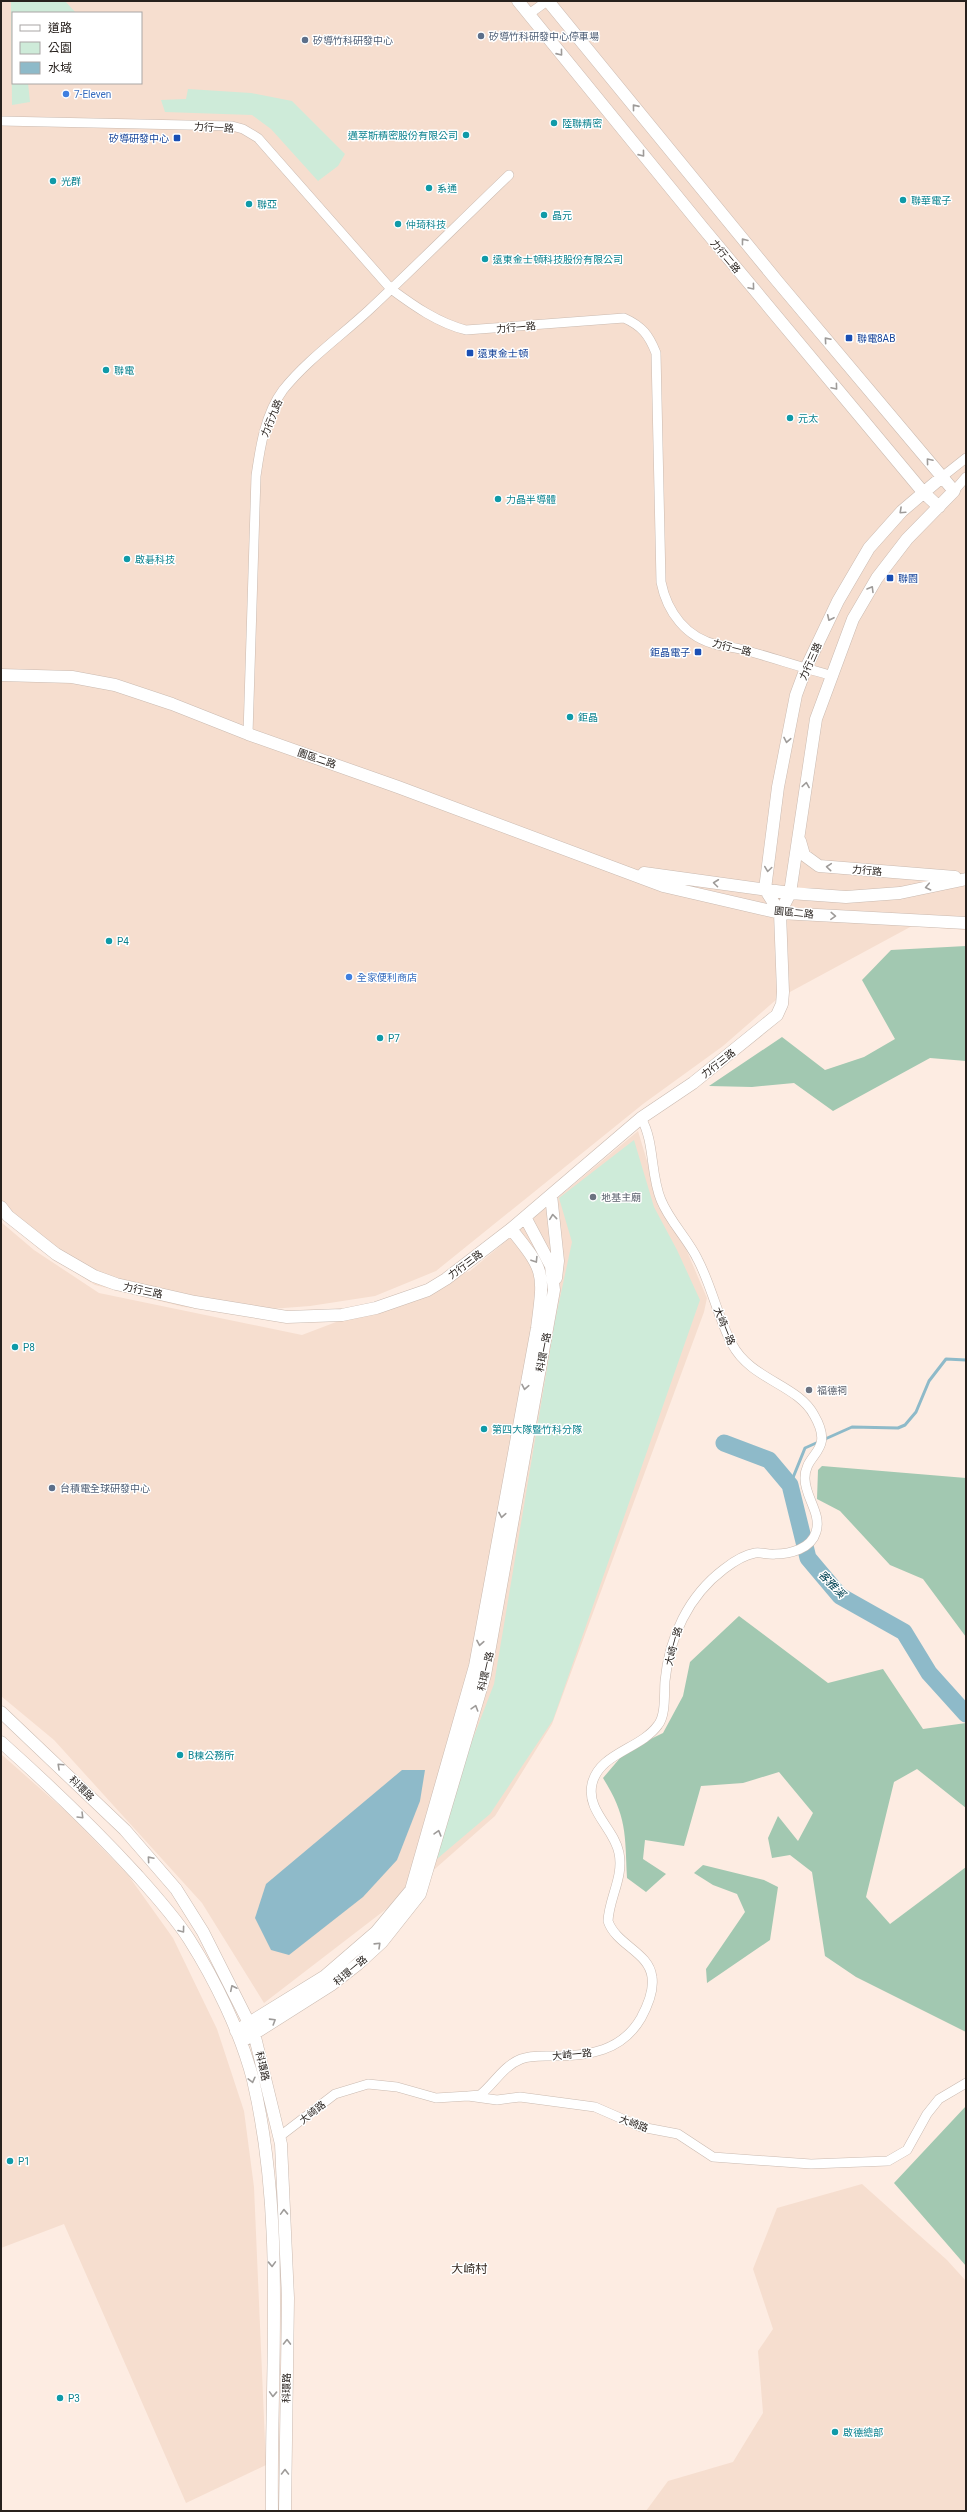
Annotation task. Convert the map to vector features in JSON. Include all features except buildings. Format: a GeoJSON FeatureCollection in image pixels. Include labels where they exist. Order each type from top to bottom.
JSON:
{"type":"FeatureCollection","features":[{"type":"Feature","properties":{"kind":"street","name":"力行二路"},"geometry":{"type":"LineString","coordinates":[[518,1],[707,233],[923,492],[939,507]]}},
{"type":"Feature","properties":{"kind":"street"},"geometry":{"type":"LineString","coordinates":[[529,14],[547,1],[772,276],[954,491]]}},
{"type":"Feature","properties":{"kind":"street","name":"力行一路"},"geometry":{"type":"LineString","coordinates":[[1,121],[232,126],[243,129],[258,138],[391,288],[418,308],[455,327],[466,330],[624,318],[645,330],[656,353],[661,582],[665,600],[677,621],[694,636],[716,645],[738,648],[833,676]]}},
{"type":"Feature","properties":{"kind":"street","name":"力行九路"},"geometry":{"type":"LineString","coordinates":[[248,734],[256,476],[261,442],[271,413],[282,391],[306,366],[391,288],[509,175]]}},
{"type":"Feature","properties":{"kind":"street","name":"力行三路"},"geometry":{"type":"LineString","coordinates":[[780,913],[765,889],[781,772],[796,695],[806,668],[838,601],[869,548],[902,511],[923,492],[966,458]]}},
{"type":"Feature","properties":{"kind":"street","name":"力行三路"},"geometry":{"type":"LineString","coordinates":[[1,1207],[8,1216],[56,1254],[101,1279],[195,1302],[287,1317],[342,1315],[376,1308],[428,1290],[511,1229],[641,1118],[693,1083],[777,1015],[782,1004],[783,986],[780,913],[790,893],[816,719],[853,619],[878,578],[907,539],[966,477]]}},
{"type":"Feature","properties":{"kind":"street","name":"園區二路"},"geometry":{"type":"LineString","coordinates":[[1,675],[72,676],[115,685],[172,704],[248,734],[626,871],[663,886],[780,913],[966,923]]}},
{"type":"Feature","properties":{"kind":"street","name":"力行路"},"geometry":{"type":"LineString","coordinates":[[800,824],[800,847],[804,855],[819,866],[966,878]]}},
{"type":"Feature","properties":{"kind":"street","name":"園區二路"},"geometry":{"type":"LineString","coordinates":[[626,871],[790,893],[846,897],[900,893],[966,878]]}},
{"type":"Feature","properties":{"kind":"street","name":"大崎一路"},"geometry":{"type":"LineString","coordinates":[[468,2096],[480,2095],[508,2067],[520,2060],[533,2056],[584,2054],[605,2050],[621,2042],[637,2025],[648,2002],[652,1977],[649,1966],[642,1958],[616,1937],[608,1922],[618,1880],[619,1853],[615,1840],[592,1803],[592,1784],[602,1766],[659,1725],[662,1712],[667,1665],[678,1624],[702,1588],[723,1569],[741,1558],[757,1553],[777,1555],[799,1550],[812,1540],[818,1520],[805,1476],[811,1461],[821,1448],[822,1439],[815,1415],[797,1396],[766,1379],[746,1363],[731,1342],[698,1259],[662,1201],[653,1170],[647,1129],[641,1118]]}},
{"type":"Feature","properties":{"kind":"street"},"geometry":{"type":"LineString","coordinates":[[551,1195],[558,1262],[555,1283]]}},
{"type":"Feature","properties":{"kind":"street","name":"科環一路"},"geometry":{"type":"LineString","coordinates":[[236,2030],[252,2028],[331,1985],[358,1964],[382,1942],[420,1894],[485,1675],[555,1283],[544,1249],[525,1217]]}},
{"type":"Feature","properties":{"kind":"street","name":"科環一路"},"geometry":{"type":"LineString","coordinates":[[241,2042],[252,2028],[325,1976],[376,1932],[411,1890],[475,1666],[537,1328],[542,1279],[540,1267],[511,1229]]}},
{"type":"Feature","properties":{"kind":"street","name":"科環路"},"geometry":{"type":"LineString","coordinates":[[1,1712],[125,1830],[176,1888],[203,1932],[252,2028],[279,2137],[283,2179],[288,2298],[285,2511]]}},
{"type":"Feature","properties":{"kind":"street","name":"科環路"},"geometry":{"type":"LineString","coordinates":[[1,1742],[77,1812],[158,1899],[188,1939],[241,2042],[252,2079],[266,2148],[270,2206],[274,2297],[272,2511]]}},
{"type":"Feature","properties":{"kind":"street","name":"大崎路"},"geometry":{"type":"LineString","coordinates":[[279,2137],[335,2094],[368,2084],[397,2087],[436,2098],[468,2096],[497,2100],[520,2097],[595,2107],[640,2127],[678,2134],[713,2157],[811,2164],[888,2161],[907,2150],[927,2114],[938,2099],[966,2083]]}},
{"type":"Feature","properties":{"kind":"shaded area"},"geometry":{"type":"Polygon","coordinates":[[[1,1],[966,1],[966,930],[912,926],[777,999],[723,1046],[643,1104],[436,1271],[375,1296],[310,1306],[231,1312],[184,1307],[95,1285],[38,1248],[1,1217],[1,1]]]}},
{"type":"Feature","properties":{"kind":"shaded area"},"geometry":{"type":"Polygon","coordinates":[[[638,1131],[662,1211],[686,1249],[707,1298],[704,1312],[552,1724],[495,1816],[411,1890],[264,2003],[202,1903],[54,1740],[1,1696],[1,1222],[34,1250],[99,1293],[302,1335],[470,1271],[638,1131]]]}},
{"type":"Feature","properties":{"kind":"shaded area"},"geometry":{"type":"Polygon","coordinates":[[[1,1754],[69,1814],[128,1875],[173,1938],[217,2029],[244,2111],[254,2187],[266,2465],[186,2503],[64,2224],[1,2248],[1,1754]]]}},
{"type":"Feature","properties":{"kind":"shaded area"},"geometry":{"type":"Polygon","coordinates":[[[862,2184],[947,2260],[966,2281],[966,2511],[646,2511],[668,2481],[733,2462],[763,2413],[758,2351],[773,2329],[753,2269],[777,2208],[862,2184]]]}},
{"type":"Feature","properties":{"kind":"green space"},"geometry":{"type":"Polygon","coordinates":[[[11,1],[65,1],[75,12],[12,12],[12,84],[28,84],[30,102],[12,105],[11,1]]]}},
{"type":"Feature","properties":{"kind":"green space"},"geometry":{"type":"Polygon","coordinates":[[[188,89],[251,93],[292,101],[345,154],[338,166],[318,181],[271,129],[252,115],[165,112],[161,100],[186,99],[188,89]]]}},
{"type":"Feature","properties":{"kind":"green space"},"geometry":{"type":"Polygon","coordinates":[[[966,946],[966,1061],[930,1058],[833,1111],[794,1083],[752,1087],[709,1086],[782,1037],[825,1070],[864,1057],[895,1039],[862,980],[891,950],[966,946]]]}},
{"type":"Feature","properties":{"kind":"green space"},"geometry":{"type":"Polygon","coordinates":[[[634,1140],[654,1207],[677,1250],[700,1300],[553,1720],[490,1814],[431,1864],[464,1762],[494,1684],[555,1321],[572,1242],[559,1198],[634,1140]]]}},
{"type":"Feature","properties":{"kind":"green space"},"geometry":{"type":"Polygon","coordinates":[[[822,1466],[966,1478],[966,1637],[923,1579],[890,1565],[840,1511],[817,1499],[818,1470],[822,1466]]]}},
{"type":"Feature","properties":{"kind":"green space"},"geometry":{"type":"Polygon","coordinates":[[[739,1616],[828,1683],[883,1669],[923,1729],[966,1723],[966,1808],[917,1769],[894,1782],[866,1897],[890,1924],[966,1867],[966,2032],[856,1977],[825,1956],[812,1872],[790,1855],[772,1858],[768,1838],[778,1816],[798,1841],[813,1813],[779,1772],[743,1783],[701,1786],[684,1846],[645,1840],[643,1859],[666,1874],[646,1892],[627,1878],[625,1837],[621,1815],[617,1803],[603,1778],[626,1751],[663,1733],[683,1696],[690,1662],[739,1616]]]}},
{"type":"Feature","properties":{"kind":"green space"},"geometry":{"type":"Polygon","coordinates":[[[703,1865],[764,1880],[778,1887],[770,1940],[707,1983],[706,1969],[745,1912],[737,1894],[713,1885],[694,1873],[703,1865]]]}},
{"type":"Feature","properties":{"kind":"green space"},"geometry":{"type":"Polygon","coordinates":[[[966,2106],[966,2266],[894,2183],[966,2106]]]}},
{"type":"Feature","properties":{"kind":"water"},"geometry":{"type":"Polygon","coordinates":[[[402,1770],[425,1770],[420,1801],[397,1860],[363,1897],[289,1955],[271,1950],[255,1918],[266,1884],[402,1770]]]}},
{"type":"Feature","properties":{"kind":"waterway"},"geometry":{"type":"LineString","coordinates":[[790,1485],[805,1448],[852,1427],[898,1428],[905,1425],[916,1412],[929,1381],[946,1359],[966,1360]]}},
{"type":"Feature","properties":{"kind":"waterway","name":"客雅溪"},"geometry":{"type":"LineString","coordinates":[[724,1443],[769,1460],[790,1485],[808,1558],[840,1596],[904,1632],[929,1673],[966,1714]]}},
{"type":"Feature","properties":{"kind":"place","name":"矽導竹科研發中心停車場"},"geometry":{"type":"Point","coordinates":[481,36]}},
{"type":"Feature","properties":{"kind":"place","name":"矽導竹科研發中心"},"geometry":{"type":"Point","coordinates":[305,40]}},
{"type":"Feature","properties":{"kind":"place","name":"7-Eleven"},"geometry":{"type":"Point","coordinates":[66,94]}},
{"type":"Feature","properties":{"kind":"place","name":"陸聯精密"},"geometry":{"type":"Point","coordinates":[554,123]}},
{"type":"Feature","properties":{"kind":"place","name":"邁萃斯精密股份有限公司"},"geometry":{"type":"Point","coordinates":[466,135]}},
{"type":"Feature","properties":{"kind":"place","name":"矽導研發中心"},"geometry":{"type":"Point","coordinates":[177,138]}},
{"type":"Feature","properties":{"kind":"place","name":"光群"},"geometry":{"type":"Point","coordinates":[53,181]}},
{"type":"Feature","properties":{"kind":"place","name":"系通"},"geometry":{"type":"Point","coordinates":[429,188]}},
{"type":"Feature","properties":{"kind":"place","name":"聯華電子"},"geometry":{"type":"Point","coordinates":[903,200]}},
{"type":"Feature","properties":{"kind":"place","name":"聯亞"},"geometry":{"type":"Point","coordinates":[249,204]}},
{"type":"Feature","properties":{"kind":"place","name":"晶元"},"geometry":{"type":"Point","coordinates":[544,215]}},
{"type":"Feature","properties":{"kind":"place","name":"仲琦科技"},"geometry":{"type":"Point","coordinates":[398,224]}},
{"type":"Feature","properties":{"kind":"place","name":"遠東金士頓科技股份有限公司"},"geometry":{"type":"Point","coordinates":[485,259]}},
{"type":"Feature","properties":{"kind":"place","name":"聯電8AB"},"geometry":{"type":"Point","coordinates":[849,338]}},
{"type":"Feature","properties":{"kind":"place","name":"遠東金士頓"},"geometry":{"type":"Point","coordinates":[470,353]}},
{"type":"Feature","properties":{"kind":"place","name":"聯電"},"geometry":{"type":"Point","coordinates":[106,370]}},
{"type":"Feature","properties":{"kind":"place","name":"元太"},"geometry":{"type":"Point","coordinates":[790,418]}},
{"type":"Feature","properties":{"kind":"place","name":"力晶半導體"},"geometry":{"type":"Point","coordinates":[498,499]}},
{"type":"Feature","properties":{"kind":"place","name":"啟碁科技"},"geometry":{"type":"Point","coordinates":[127,559]}},
{"type":"Feature","properties":{"kind":"place","name":"聯園"},"geometry":{"type":"Point","coordinates":[890,578]}},
{"type":"Feature","properties":{"kind":"place","name":"鉅晶電子"},"geometry":{"type":"Point","coordinates":[698,652]}},
{"type":"Feature","properties":{"kind":"place","name":"鉅晶"},"geometry":{"type":"Point","coordinates":[570,717]}},
{"type":"Feature","properties":{"kind":"place","name":"P4"},"geometry":{"type":"Point","coordinates":[109,941]}},
{"type":"Feature","properties":{"kind":"place","name":"全家便利商店"},"geometry":{"type":"Point","coordinates":[349,977]}},
{"type":"Feature","properties":{"kind":"place","name":"P7"},"geometry":{"type":"Point","coordinates":[380,1038]}},
{"type":"Feature","properties":{"kind":"place","name":"地基主廟"},"geometry":{"type":"Point","coordinates":[593,1197]}},
{"type":"Feature","properties":{"kind":"place","name":"P8"},"geometry":{"type":"Point","coordinates":[15,1347]}},
{"type":"Feature","properties":{"kind":"place","name":"福德祠"},"geometry":{"type":"Point","coordinates":[809,1390]}},
{"type":"Feature","properties":{"kind":"place","name":"第四大隊暨竹科分隊"},"geometry":{"type":"Point","coordinates":[484,1429]}},
{"type":"Feature","properties":{"kind":"place","name":"台積電全球研發中心"},"geometry":{"type":"Point","coordinates":[52,1488]}},
{"type":"Feature","properties":{"kind":"place","name":"B棟公務所"},"geometry":{"type":"Point","coordinates":[180,1755]}},
{"type":"Feature","properties":{"kind":"place","name":"P1"},"geometry":{"type":"Point","coordinates":[10,2161]}},
{"type":"Feature","properties":{"kind":"place","name":"P3"},"geometry":{"type":"Point","coordinates":[60,2398]}},
{"type":"Feature","properties":{"kind":"place","name":"啟德總部"},"geometry":{"type":"Point","coordinates":[835,2432]}},
{"type":"Feature","properties":{"kind":"district","name":"大崎村"},"geometry":{"type":"Point","coordinates":[469,2269]}}]}
